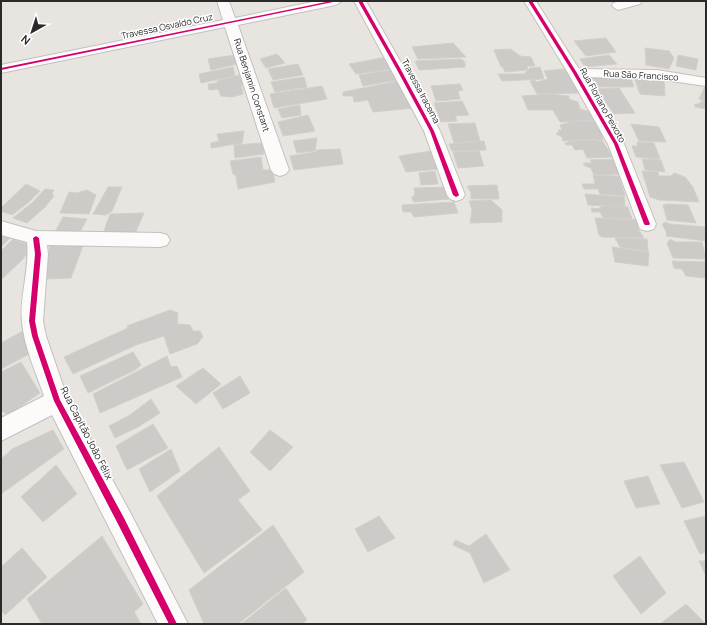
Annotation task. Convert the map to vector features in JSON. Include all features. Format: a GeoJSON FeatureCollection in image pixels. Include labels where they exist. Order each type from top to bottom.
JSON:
{"type":"FeatureCollection","features":[{"type":"Feature","properties":{"kind":"street","name":"Rua Benjamin Constant"},"geometry":{"type":"LineString","coordinates":[[223,1],[280,170]]}},
{"type":"Feature","properties":{"kind":"street","name":"Travessa Osvaldo Cruz"},"geometry":{"type":"LineString","coordinates":[[1,69],[336,1]]}},
{"type":"Feature","properties":{"kind":"street","name":"Travessa Iracema"},"geometry":{"type":"LineString","coordinates":[[360,1],[432,132],[456,195]]}},
{"type":"Feature","properties":{"kind":"street","name":"Rua Floriano Peixoto"},"geometry":{"type":"LineString","coordinates":[[530,1],[575,73],[616,144],[647,224]]}},
{"type":"Feature","properties":{"kind":"street"},"geometry":{"type":"LineString","coordinates":[[618,6],[636,1]]}},
{"type":"Feature","properties":{"kind":"street","name":"Rua São Francisco"},"geometry":{"type":"LineString","coordinates":[[575,73],[654,74],[706,82]]}},
{"type":"Feature","properties":{"kind":"street"},"geometry":{"type":"LineString","coordinates":[[1,228],[36,238],[160,240]]}},
{"type":"Feature","properties":{"kind":"street","name":"Rua Capitão João Félix"},"geometry":{"type":"LineString","coordinates":[[36,238],[38,254],[32,320],[35,336],[57,402],[174,624]]}},
{"type":"Feature","properties":{"kind":"street"},"geometry":{"type":"LineString","coordinates":[[1,430],[57,402]]}},
{"type":"Feature","properties":{"kind":"building"},"geometry":{"type":"Polygon","coordinates":[[[606,38],[616,52],[586,56],[574,41],[606,38]]]}},
{"type":"Feature","properties":{"kind":"building"},"geometry":{"type":"Polygon","coordinates":[[[453,43],[466,57],[418,59],[412,47],[453,43]]]}},
{"type":"Feature","properties":{"kind":"building"},"geometry":{"type":"Polygon","coordinates":[[[645,48],[669,51],[674,58],[669,69],[646,65],[645,48]]]}},
{"type":"Feature","properties":{"kind":"building"},"geometry":{"type":"Polygon","coordinates":[[[511,49],[520,56],[531,57],[535,66],[527,66],[528,70],[505,72],[503,67],[501,67],[494,50],[511,49]]]}},
{"type":"Feature","properties":{"kind":"building"},"geometry":{"type":"Polygon","coordinates":[[[277,54],[285,63],[266,68],[260,59],[277,54]]]}},
{"type":"Feature","properties":{"kind":"building"},"geometry":{"type":"Polygon","coordinates":[[[235,55],[237,64],[211,70],[208,59],[235,55]]]}},
{"type":"Feature","properties":{"kind":"building"},"geometry":{"type":"Polygon","coordinates":[[[609,55],[617,64],[585,67],[580,59],[609,55]]]}},
{"type":"Feature","properties":{"kind":"building"},"geometry":{"type":"Polygon","coordinates":[[[678,55],[698,59],[696,70],[676,66],[678,55]]]}},
{"type":"Feature","properties":{"kind":"building"},"geometry":{"type":"Polygon","coordinates":[[[387,57],[393,69],[356,74],[349,64],[387,57]]]}},
{"type":"Feature","properties":{"kind":"building"},"geometry":{"type":"Polygon","coordinates":[[[461,59],[465,62],[465,67],[419,70],[415,61],[461,59]]]}},
{"type":"Feature","properties":{"kind":"building"},"geometry":{"type":"Polygon","coordinates":[[[298,64],[303,75],[273,80],[268,69],[298,64]]]}},
{"type":"Feature","properties":{"kind":"building"},"geometry":{"type":"Polygon","coordinates":[[[233,67],[235,76],[201,83],[199,74],[233,67]]]}},
{"type":"Feature","properties":{"kind":"building"},"geometry":{"type":"Polygon","coordinates":[[[540,67],[544,79],[502,81],[498,74],[524,74],[530,68],[540,67]]]}},
{"type":"Feature","properties":{"kind":"building"},"geometry":{"type":"Polygon","coordinates":[[[564,69],[582,93],[537,94],[530,81],[535,80],[537,82],[548,79],[544,71],[564,69]]]}},
{"type":"Feature","properties":{"kind":"building"},"geometry":{"type":"Polygon","coordinates":[[[392,70],[397,80],[363,86],[359,75],[392,70]]]}},
{"type":"Feature","properties":{"kind":"building"},"geometry":{"type":"Polygon","coordinates":[[[240,75],[243,84],[241,85],[243,94],[232,97],[221,96],[218,89],[209,90],[208,84],[217,83],[217,81],[240,75]]]}},
{"type":"Feature","properties":{"kind":"building"},"geometry":{"type":"Polygon","coordinates":[[[630,75],[634,87],[598,87],[591,76],[630,75]]]}},
{"type":"Feature","properties":{"kind":"building"},"geometry":{"type":"Polygon","coordinates":[[[633,75],[664,77],[665,96],[640,94],[633,75]]]}},
{"type":"Feature","properties":{"kind":"building"},"geometry":{"type":"Polygon","coordinates":[[[304,77],[307,87],[275,92],[271,82],[304,77]]]}},
{"type":"Feature","properties":{"kind":"building"},"geometry":{"type":"Polygon","coordinates":[[[398,81],[415,108],[373,112],[368,100],[354,102],[353,96],[343,96],[343,92],[398,81]]]}},
{"type":"Feature","properties":{"kind":"building"},"geometry":{"type":"Polygon","coordinates":[[[460,84],[463,90],[458,91],[460,99],[436,101],[431,86],[460,84]]]}},
{"type":"Feature","properties":{"kind":"building"},"geometry":{"type":"Polygon","coordinates":[[[322,86],[327,99],[274,108],[270,94],[322,86]]]}},
{"type":"Feature","properties":{"kind":"building"},"geometry":{"type":"Polygon","coordinates":[[[705,86],[706,109],[695,107],[695,104],[703,101],[699,99],[705,86]]]}},
{"type":"Feature","properties":{"kind":"building"},"geometry":{"type":"Polygon","coordinates":[[[619,88],[635,113],[614,114],[597,89],[619,88]]]}},
{"type":"Feature","properties":{"kind":"building"},"geometry":{"type":"Polygon","coordinates":[[[549,94],[569,96],[569,99],[578,102],[580,109],[591,112],[593,120],[560,122],[553,110],[528,110],[522,96],[549,94]]]}},
{"type":"Feature","properties":{"kind":"building"},"geometry":{"type":"Polygon","coordinates":[[[462,101],[469,115],[455,116],[457,121],[441,122],[434,103],[462,101]]]}},
{"type":"Feature","properties":{"kind":"building"},"geometry":{"type":"Polygon","coordinates":[[[300,105],[301,115],[282,118],[278,109],[300,105]]]}},
{"type":"Feature","properties":{"kind":"building"},"geometry":{"type":"Polygon","coordinates":[[[308,115],[315,131],[283,136],[278,122],[308,115]]]}},
{"type":"Feature","properties":{"kind":"building"},"geometry":{"type":"Polygon","coordinates":[[[574,121],[594,121],[601,130],[603,141],[596,141],[596,139],[563,141],[562,137],[556,134],[559,132],[558,130],[562,130],[560,125],[574,121]]]}},
{"type":"Feature","properties":{"kind":"building"},"geometry":{"type":"Polygon","coordinates":[[[475,123],[480,141],[454,143],[448,124],[475,123]]]}},
{"type":"Feature","properties":{"kind":"building"},"geometry":{"type":"Polygon","coordinates":[[[631,124],[659,127],[666,142],[639,141],[631,124]]]}},
{"type":"Feature","properties":{"kind":"building"},"geometry":{"type":"Polygon","coordinates":[[[244,131],[242,143],[211,148],[211,143],[219,141],[217,134],[244,131]]]}},
{"type":"Feature","properties":{"kind":"building"},"geometry":{"type":"Polygon","coordinates":[[[317,138],[315,151],[297,153],[293,141],[317,138]]]}},
{"type":"Feature","properties":{"kind":"building"},"geometry":{"type":"Polygon","coordinates":[[[594,140],[603,142],[613,157],[587,158],[583,149],[575,150],[572,145],[566,145],[565,143],[569,141],[594,140]]]}},
{"type":"Feature","properties":{"kind":"building"},"geometry":{"type":"Polygon","coordinates":[[[484,141],[486,150],[452,151],[449,144],[484,141]]]}},
{"type":"Feature","properties":{"kind":"building"},"geometry":{"type":"Polygon","coordinates":[[[637,142],[654,143],[660,159],[636,157],[632,146],[638,146],[637,142]]]}},
{"type":"Feature","properties":{"kind":"building"},"geometry":{"type":"Polygon","coordinates":[[[262,143],[264,154],[235,158],[234,145],[262,143]]]}},
{"type":"Feature","properties":{"kind":"building"},"geometry":{"type":"Polygon","coordinates":[[[340,149],[343,164],[294,170],[290,156],[316,152],[317,150],[340,149]]]}},
{"type":"Feature","properties":{"kind":"building"},"geometry":{"type":"Polygon","coordinates":[[[431,151],[439,169],[406,172],[399,156],[431,151]]]}},
{"type":"Feature","properties":{"kind":"building"},"geometry":{"type":"Polygon","coordinates":[[[479,151],[484,166],[458,168],[453,152],[479,151]]]}},
{"type":"Feature","properties":{"kind":"building"},"geometry":{"type":"Polygon","coordinates":[[[261,157],[263,170],[272,170],[275,182],[238,189],[236,176],[233,174],[230,161],[261,157]]]}},
{"type":"Feature","properties":{"kind":"building"},"geometry":{"type":"Polygon","coordinates":[[[615,159],[621,174],[594,175],[591,168],[585,166],[583,163],[592,163],[590,160],[615,159]]]}},
{"type":"Feature","properties":{"kind":"building"},"geometry":{"type":"Polygon","coordinates":[[[642,159],[661,160],[665,172],[645,170],[642,159]]]}},
{"type":"Feature","properties":{"kind":"building"},"geometry":{"type":"Polygon","coordinates":[[[435,171],[438,184],[421,185],[419,173],[435,171]]]}},
{"type":"Feature","properties":{"kind":"building"},"geometry":{"type":"Polygon","coordinates":[[[642,171],[658,172],[659,176],[671,176],[674,173],[685,177],[693,187],[699,202],[659,200],[650,197],[642,171]]]}},
{"type":"Feature","properties":{"kind":"building"},"geometry":{"type":"Polygon","coordinates":[[[593,175],[619,176],[625,196],[600,194],[598,189],[584,189],[582,184],[595,184],[593,175]]]}},
{"type":"Feature","properties":{"kind":"building"},"geometry":{"type":"Polygon","coordinates":[[[26,184],[40,191],[12,215],[1,211],[1,208],[26,184]]]}},
{"type":"Feature","properties":{"kind":"building"},"geometry":{"type":"Polygon","coordinates":[[[497,185],[499,199],[471,199],[471,193],[467,186],[497,185]]]}},
{"type":"Feature","properties":{"kind":"building"},"geometry":{"type":"Polygon","coordinates":[[[108,187],[122,187],[112,211],[106,215],[93,214],[108,187]]]}},
{"type":"Feature","properties":{"kind":"building"},"geometry":{"type":"Polygon","coordinates":[[[447,187],[449,199],[414,202],[412,199],[415,195],[414,188],[447,187]]]}},
{"type":"Feature","properties":{"kind":"building"},"geometry":{"type":"Polygon","coordinates":[[[45,189],[54,190],[52,194],[54,196],[45,207],[27,223],[13,218],[33,202],[45,189]]]}},
{"type":"Feature","properties":{"kind":"building"},"geometry":{"type":"Polygon","coordinates":[[[87,190],[96,195],[89,214],[60,213],[69,192],[77,193],[87,190]]]}},
{"type":"Feature","properties":{"kind":"building"},"geometry":{"type":"Polygon","coordinates":[[[585,194],[624,197],[625,207],[588,205],[585,194]]]}},
{"type":"Feature","properties":{"kind":"building"},"geometry":{"type":"Polygon","coordinates":[[[491,200],[502,210],[502,222],[470,223],[472,210],[469,201],[491,200]]]}},
{"type":"Feature","properties":{"kind":"building"},"geometry":{"type":"Polygon","coordinates":[[[454,202],[458,213],[414,217],[411,212],[403,212],[402,205],[454,202]]]}},
{"type":"Feature","properties":{"kind":"building"},"geometry":{"type":"Polygon","coordinates":[[[663,205],[688,205],[696,223],[667,220],[663,205]]]}},
{"type":"Feature","properties":{"kind":"building"},"geometry":{"type":"Polygon","coordinates":[[[602,206],[628,207],[632,219],[603,218],[600,212],[592,212],[591,208],[598,209],[602,206]]]}},
{"type":"Feature","properties":{"kind":"building"},"geometry":{"type":"Polygon","coordinates":[[[144,213],[135,234],[103,234],[110,214],[144,213]]]}},
{"type":"Feature","properties":{"kind":"building"},"geometry":{"type":"Polygon","coordinates":[[[63,217],[87,219],[77,237],[53,236],[63,217]]]}},
{"type":"Feature","properties":{"kind":"building"},"geometry":{"type":"Polygon","coordinates":[[[595,218],[642,220],[638,229],[644,238],[602,237],[599,235],[595,218]]]}},
{"type":"Feature","properties":{"kind":"building"},"geometry":{"type":"Polygon","coordinates":[[[666,222],[670,224],[706,227],[706,241],[666,236],[667,233],[662,224],[666,222]]]}},
{"type":"Feature","properties":{"kind":"building"},"geometry":{"type":"Polygon","coordinates":[[[1,236],[10,238],[1,247],[1,236]]]}},
{"type":"Feature","properties":{"kind":"building"},"geometry":{"type":"Polygon","coordinates":[[[615,238],[647,239],[648,251],[620,247],[615,238]]]}},
{"type":"Feature","properties":{"kind":"building"},"geometry":{"type":"Polygon","coordinates":[[[13,239],[32,246],[23,259],[3,278],[1,278],[1,251],[13,239]]]}},
{"type":"Feature","properties":{"kind":"building"},"geometry":{"type":"Polygon","coordinates":[[[670,239],[675,242],[702,242],[706,259],[673,258],[667,243],[670,239]]]}},
{"type":"Feature","properties":{"kind":"building"},"geometry":{"type":"Polygon","coordinates":[[[50,243],[84,243],[71,278],[46,279],[50,243]]]}},
{"type":"Feature","properties":{"kind":"building"},"geometry":{"type":"Polygon","coordinates":[[[612,247],[649,252],[648,266],[615,262],[612,247]]]}},
{"type":"Feature","properties":{"kind":"building"},"geometry":{"type":"Polygon","coordinates":[[[672,261],[706,262],[706,278],[686,276],[682,269],[674,268],[672,261]]]}},
{"type":"Feature","properties":{"kind":"building"},"geometry":{"type":"Polygon","coordinates":[[[170,310],[178,313],[177,324],[190,325],[193,331],[200,331],[203,337],[197,344],[170,354],[164,336],[136,345],[73,374],[64,357],[128,328],[127,326],[170,310]]]}},
{"type":"Feature","properties":{"kind":"building"},"geometry":{"type":"Polygon","coordinates":[[[23,331],[33,343],[33,352],[1,369],[1,343],[23,331]]]}},
{"type":"Feature","properties":{"kind":"building"},"geometry":{"type":"Polygon","coordinates":[[[133,352],[141,365],[135,370],[88,393],[80,376],[133,352]]]}},
{"type":"Feature","properties":{"kind":"building"},"geometry":{"type":"Polygon","coordinates":[[[167,356],[171,367],[177,366],[182,377],[100,413],[93,394],[167,356]]]}},
{"type":"Feature","properties":{"kind":"building"},"geometry":{"type":"Polygon","coordinates":[[[21,362],[40,393],[8,415],[3,411],[1,412],[1,372],[21,362]]]}},
{"type":"Feature","properties":{"kind":"building"},"geometry":{"type":"Polygon","coordinates":[[[203,368],[221,384],[196,404],[176,386],[203,368]]]}},
{"type":"Feature","properties":{"kind":"building"},"geometry":{"type":"Polygon","coordinates":[[[240,376],[250,393],[223,409],[213,393],[240,376]]]}},
{"type":"Feature","properties":{"kind":"building"},"geometry":{"type":"Polygon","coordinates":[[[151,399],[160,413],[138,427],[115,438],[109,426],[130,415],[151,399]]]}},
{"type":"Feature","properties":{"kind":"building"},"geometry":{"type":"Polygon","coordinates":[[[153,424],[168,448],[127,470],[116,446],[153,424]]]}},
{"type":"Feature","properties":{"kind":"building"},"geometry":{"type":"Polygon","coordinates":[[[53,430],[64,449],[1,494],[1,459],[12,449],[53,430]]]}},
{"type":"Feature","properties":{"kind":"building"},"geometry":{"type":"Polygon","coordinates":[[[270,430],[293,447],[270,471],[250,452],[270,430]]]}},
{"type":"Feature","properties":{"kind":"building"},"geometry":{"type":"Polygon","coordinates":[[[219,447],[250,491],[238,500],[262,530],[204,573],[157,496],[219,447]]]}},
{"type":"Feature","properties":{"kind":"building"},"geometry":{"type":"Polygon","coordinates":[[[171,449],[180,471],[150,492],[139,469],[171,449]]]}},
{"type":"Feature","properties":{"kind":"building"},"geometry":{"type":"Polygon","coordinates":[[[684,462],[704,502],[682,508],[660,465],[684,462]]]}},
{"type":"Feature","properties":{"kind":"building"},"geometry":{"type":"Polygon","coordinates":[[[56,465],[77,494],[43,522],[21,497],[56,465]]]}},
{"type":"Feature","properties":{"kind":"building"},"geometry":{"type":"Polygon","coordinates":[[[648,476],[660,504],[636,508],[624,481],[648,476]]]}},
{"type":"Feature","properties":{"kind":"building"},"geometry":{"type":"Polygon","coordinates":[[[379,516],[395,538],[368,552],[355,529],[379,516]]]}},
{"type":"Feature","properties":{"kind":"building"},"geometry":{"type":"Polygon","coordinates":[[[706,516],[706,552],[700,554],[684,521],[706,516]]]}},
{"type":"Feature","properties":{"kind":"building"},"geometry":{"type":"Polygon","coordinates":[[[273,525],[304,572],[238,624],[204,624],[189,590],[273,525]]]}},
{"type":"Feature","properties":{"kind":"building"},"geometry":{"type":"Polygon","coordinates":[[[486,534],[510,570],[484,583],[470,553],[453,545],[455,540],[469,546],[486,534]]]}},
{"type":"Feature","properties":{"kind":"building"},"geometry":{"type":"Polygon","coordinates":[[[102,536],[143,604],[134,612],[141,624],[42,624],[27,599],[102,536]]]}},
{"type":"Feature","properties":{"kind":"building"},"geometry":{"type":"Polygon","coordinates":[[[22,548],[47,577],[5,615],[1,610],[1,567],[22,548]]]}},
{"type":"Feature","properties":{"kind":"building"},"geometry":{"type":"Polygon","coordinates":[[[640,556],[666,593],[641,614],[613,576],[640,556]]]}},
{"type":"Feature","properties":{"kind":"building"},"geometry":{"type":"Polygon","coordinates":[[[699,561],[706,561],[706,576],[699,561]]]}},
{"type":"Feature","properties":{"kind":"building"},"geometry":{"type":"Polygon","coordinates":[[[286,588],[307,620],[302,624],[241,624],[286,588]]]}},
{"type":"Feature","properties":{"kind":"building"},"geometry":{"type":"Polygon","coordinates":[[[686,604],[706,624],[660,624],[686,604]]]}},
{"type":"Feature","properties":{"kind":"cycle path"},"geometry":{"type":"LineString","coordinates":[[1,69],[336,1]]}},
{"type":"Feature","properties":{"kind":"cycle path"},"geometry":{"type":"LineString","coordinates":[[360,1],[432,131],[456,195]]}},
{"type":"Feature","properties":{"kind":"cycle path"},"geometry":{"type":"LineString","coordinates":[[530,1],[575,73],[616,144],[647,224]]}},
{"type":"Feature","properties":{"kind":"cycle path"},"geometry":{"type":"LineString","coordinates":[[36,238],[38,254],[32,321],[35,336],[57,401],[121,521],[173,624]]}}]}
